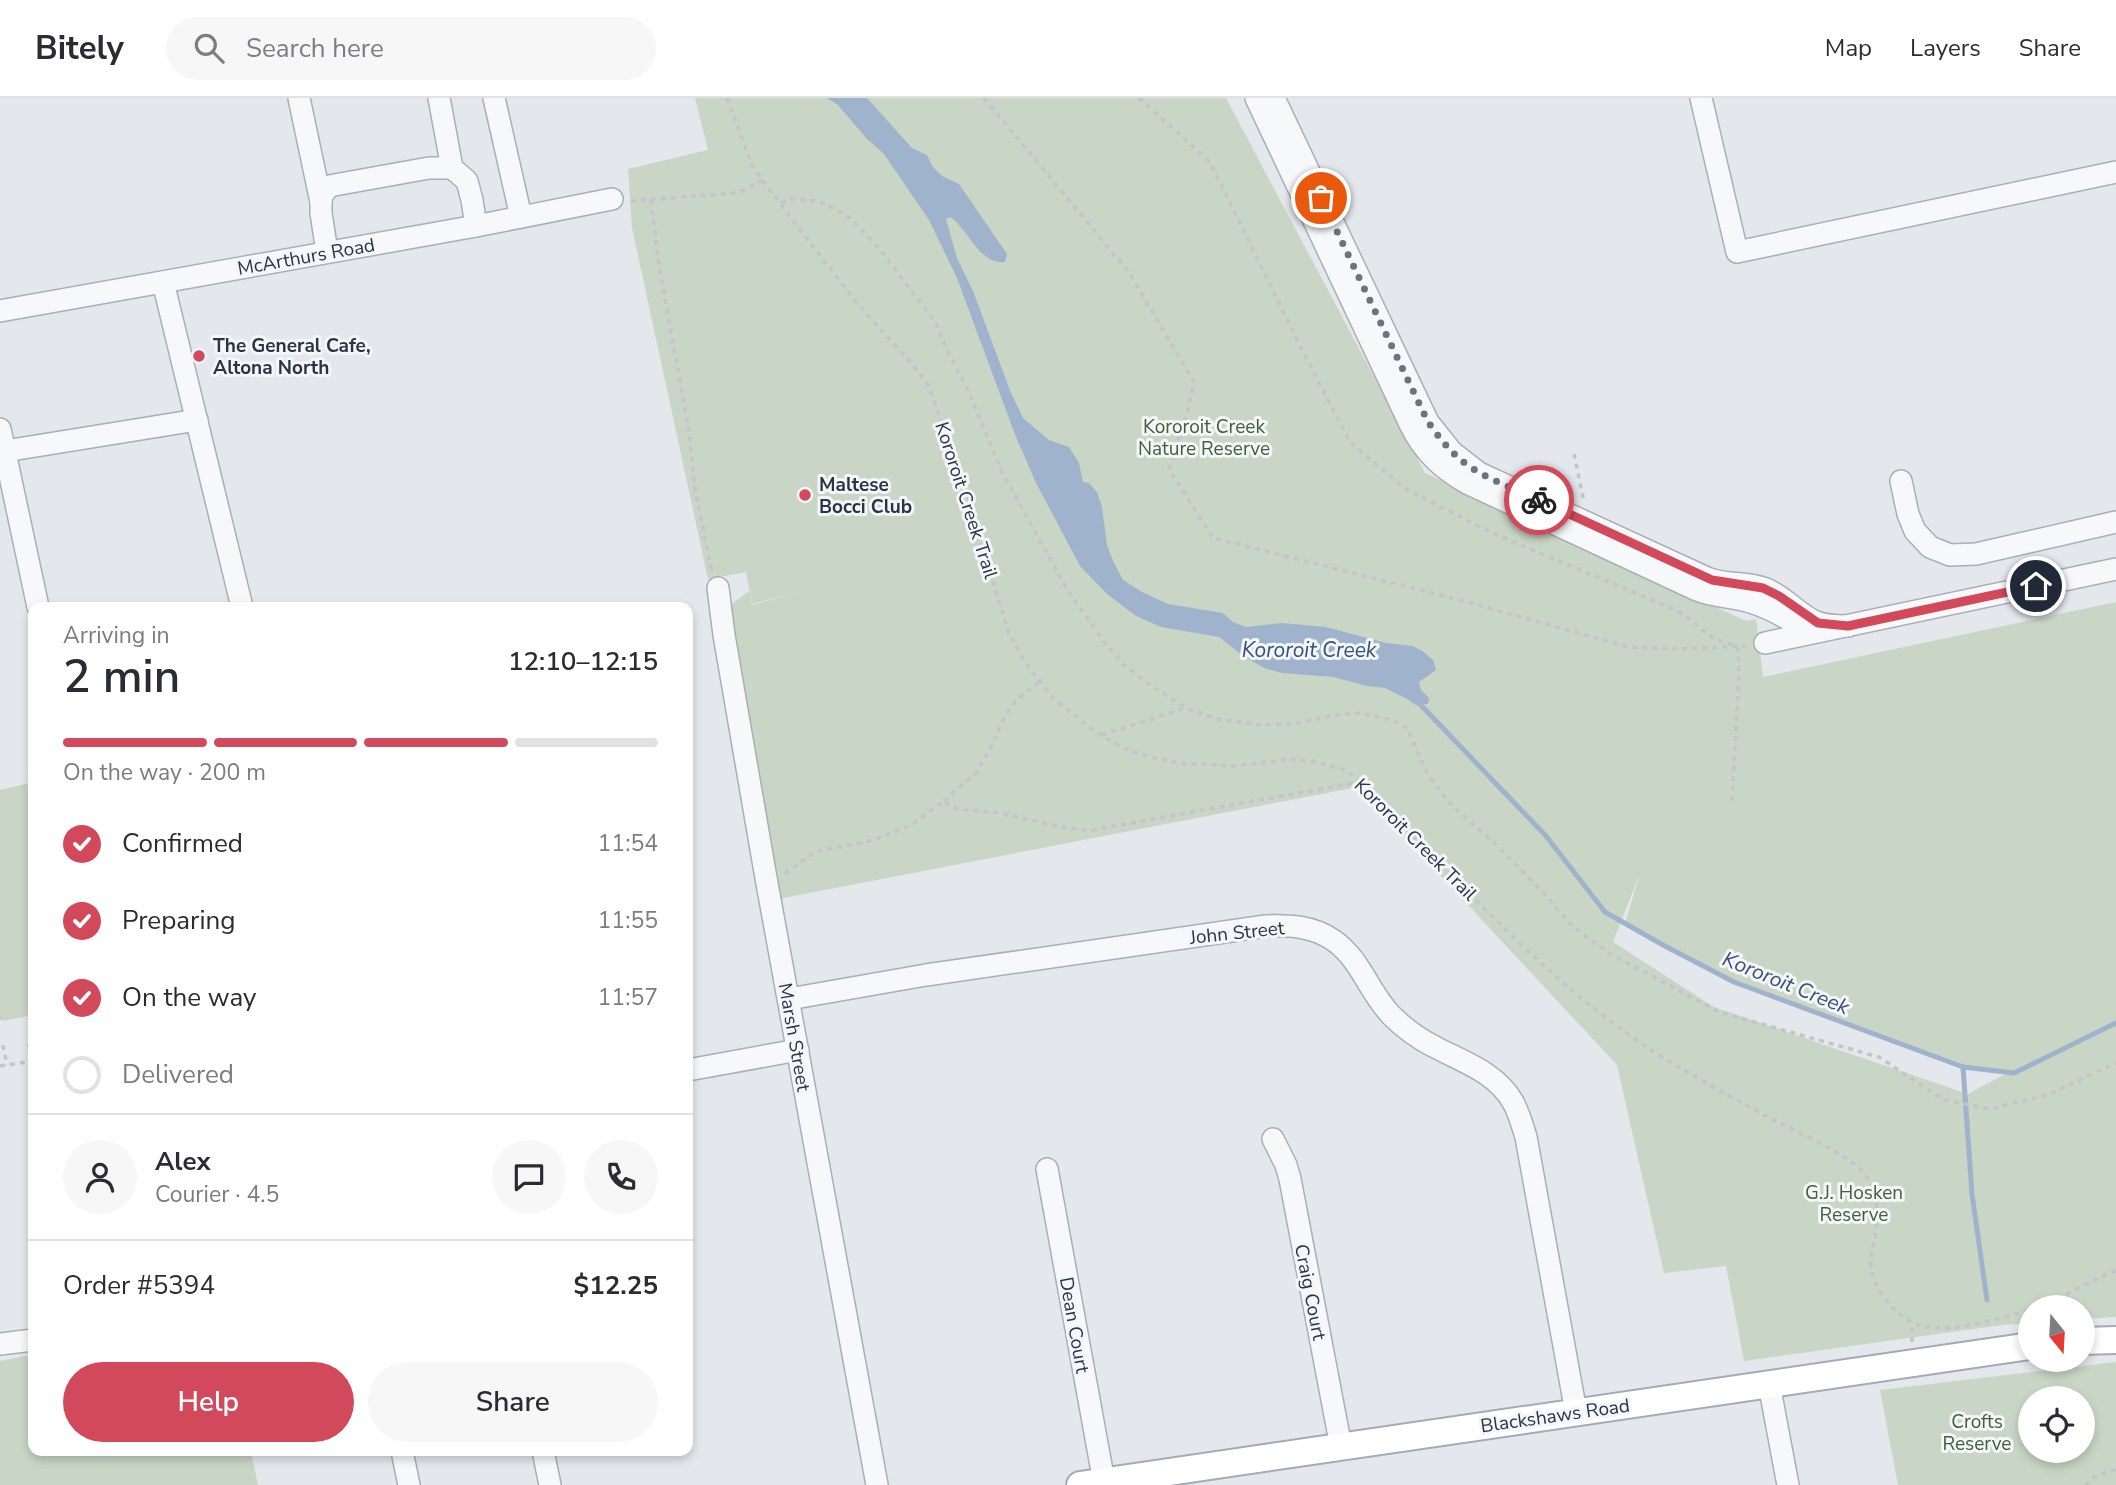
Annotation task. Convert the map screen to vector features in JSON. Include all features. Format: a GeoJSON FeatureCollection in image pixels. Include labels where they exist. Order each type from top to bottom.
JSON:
{"type":"FeatureCollection","features":[{"type":"Feature","properties":{"kind":"main road"},"geometry":{"type":"LineString","coordinates":[[2095,1341],[2116,1340]]}},
{"type":"Feature","properties":{"kind":"main road","name":"Blackshaws Road"},"geometry":{"type":"LineString","coordinates":[[1092,1483],[2018,1348]]}},
{"type":"Feature","properties":{"kind":"street"},"geometry":{"type":"LineString","coordinates":[[299,98],[321,202]]}},
{"type":"Feature","properties":{"kind":"street"},"geometry":{"type":"LineString","coordinates":[[439,98],[452,169]]}},
{"type":"Feature","properties":{"kind":"street"},"geometry":{"type":"LineString","coordinates":[[494,98],[522,217]]}},
{"type":"Feature","properties":{"kind":"street"},"geometry":{"type":"LineString","coordinates":[[1256,98],[1338,252],[1387,355],[1421,445],[1435,461],[1461,470],[1704,593],[1756,603],[1807,629],[1824,631]]}},
{"type":"Feature","properties":{"kind":"street"},"geometry":{"type":"LineString","coordinates":[[1274,98],[1338,252]]}},
{"type":"Feature","properties":{"kind":"street"},"geometry":{"type":"LineString","coordinates":[[1701,98],[1737,252],[2116,172]]}},
{"type":"Feature","properties":{"kind":"street"},"geometry":{"type":"LineString","coordinates":[[327,252],[321,197],[330,186],[429,168],[452,169],[467,181],[476,226]]}},
{"type":"Feature","properties":{"kind":"street","name":"McArthurs Road"},"geometry":{"type":"LineString","coordinates":[[0,311],[612,199]]}},
{"type":"Feature","properties":{"kind":"street"},"geometry":{"type":"LineString","coordinates":[[163,282],[241,602]]}},
{"type":"Feature","properties":{"kind":"street"},"geometry":{"type":"LineString","coordinates":[[5,451],[197,420]]}},
{"type":"Feature","properties":{"kind":"street"},"geometry":{"type":"LineString","coordinates":[[0,429],[37,602]]}},
{"type":"Feature","properties":{"kind":"street"},"geometry":{"type":"LineString","coordinates":[[1461,470],[1479,473],[1707,578],[1763,588],[1818,623],[1848,626]]}},
{"type":"Feature","properties":{"kind":"street"},"geometry":{"type":"LineString","coordinates":[[1901,481],[1908,514],[1915,531],[1930,547],[1943,554],[1976,554],[2116,522]]}},
{"type":"Feature","properties":{"kind":"street"},"geometry":{"type":"LineString","coordinates":[[1755,645],[2116,569]]}},
{"type":"Feature","properties":{"kind":"street","name":"Marsh Street"},"geometry":{"type":"LineString","coordinates":[[718,587],[766,878],[877,1485]]}},
{"type":"Feature","properties":{"kind":"street","name":"John Street"},"geometry":{"type":"LineString","coordinates":[[789,999],[926,975],[1266,926],[1293,925],[1317,931],[1346,951],[1390,1014],[1411,1032],[1485,1073],[1499,1084],[1520,1115],[1576,1412]]}},
{"type":"Feature","properties":{"kind":"street"},"geometry":{"type":"LineString","coordinates":[[693,1069],[797,1050]]}},
{"type":"Feature","properties":{"kind":"street","name":"Craig Court"},"geometry":{"type":"LineString","coordinates":[[1273,1139],[1290,1179],[1340,1447]]}},
{"type":"Feature","properties":{"kind":"street","name":"Dean Court"},"geometry":{"type":"LineString","coordinates":[[1047,1169],[1092,1483]]}},
{"type":"Feature","properties":{"kind":"street"},"geometry":{"type":"LineString","coordinates":[[0,1344],[28,1341]]}},
{"type":"Feature","properties":{"kind":"street"},"geometry":{"type":"LineString","coordinates":[[1769,1384],[1788,1485]]}},
{"type":"Feature","properties":{"kind":"street"},"geometry":{"type":"LineString","coordinates":[[403,1456],[409,1485]]}},
{"type":"Feature","properties":{"kind":"street"},"geometry":{"type":"LineString","coordinates":[[544,1456],[550,1485]]}},
{"type":"Feature","properties":{"kind":"path","name":"Kororoit Creek Trail"},"geometry":{"type":"LineString","coordinates":[[727,98],[752,165],[762,180],[857,303],[928,385],[960,472],[1008,631],[1025,662],[1052,697],[1102,735],[1126,749],[1151,757],[1178,763],[1235,766],[1292,759],[1343,769],[1360,782],[1520,944],[1613,1023],[1749,1107],[1842,1156],[1861,1169],[1873,1188],[1877,1206],[1872,1269],[1877,1286],[1897,1312],[1912,1323],[1934,1329],[2018,1314]]}},
{"type":"Feature","properties":{"kind":"path"},"geometry":{"type":"LineString","coordinates":[[984,98],[1128,271],[1194,382],[1169,469],[1213,538],[1456,599],[1629,648],[1678,649],[1755,645]]}},
{"type":"Feature","properties":{"kind":"path"},"geometry":{"type":"LineString","coordinates":[[612,199],[619,203],[735,192],[745,190],[762,180]]}},
{"type":"Feature","properties":{"kind":"path"},"geometry":{"type":"LineString","coordinates":[[781,203],[791,199],[818,201],[851,219],[878,247],[936,323],[1002,472],[1069,593],[1123,664],[1185,708],[1218,719],[1258,725],[1292,724],[1359,713],[1392,720],[1407,728],[1427,773],[1448,802],[1503,852],[1571,925],[1609,953],[1719,1012],[1879,1057],[1944,1100],[1990,1109],[2047,1095],[2116,1063]]}},
{"type":"Feature","properties":{"kind":"path"},"geometry":{"type":"LineString","coordinates":[[651,200],[658,259],[689,431],[695,489],[712,572],[718,587]]}},
{"type":"Feature","properties":{"kind":"path"},"geometry":{"type":"LineString","coordinates":[[1574,454],[1585,508]]}},
{"type":"Feature","properties":{"kind":"path"},"geometry":{"type":"LineString","coordinates":[[1732,801],[1738,647]]}},
{"type":"Feature","properties":{"kind":"path"},"geometry":{"type":"LineString","coordinates":[[766,878],[784,875],[814,852],[869,841],[913,824],[976,773],[1004,716],[1016,700],[1040,682]]}},
{"type":"Feature","properties":{"kind":"path"},"geometry":{"type":"LineString","coordinates":[[1102,735],[1185,708]]}},
{"type":"Feature","properties":{"kind":"path"},"geometry":{"type":"LineString","coordinates":[[944,801],[949,807],[993,811],[1069,830],[1092,830],[1360,782]]}},
{"type":"Feature","properties":{"kind":"path"},"geometry":{"type":"LineString","coordinates":[[0,1049],[3,1045],[7,1065]]}},
{"type":"Feature","properties":{"kind":"path"},"geometry":{"type":"LineString","coordinates":[[0,1066],[28,1061]]}},
{"type":"Feature","properties":{"kind":"path"},"geometry":{"type":"LineString","coordinates":[[2064,1295],[2116,1270]]}},
{"type":"Feature","properties":{"kind":"path"},"geometry":{"type":"LineString","coordinates":[[2085,1485],[2095,1477],[2116,1469]]}},
{"type":"Feature","properties":{"kind":"green space"},"geometry":{"type":"Polygon","coordinates":[[[695,98],[1226,98],[1425,473],[1746,621],[1756,619],[1763,677],[2116,602],[2116,1317],[2095,1318],[2095,1295],[2018,1295],[2018,1324],[1744,1361],[1726,1266],[1664,1273],[1617,1065],[1358,787],[778,899],[727,616],[733,603],[749,591],[752,605],[802,591],[752,604],[746,572],[708,579],[632,228],[628,169],[708,150],[695,98]],[[1639,876],[1613,942],[1714,1007],[1968,1094],[2007,1073],[1962,1067],[1734,982],[1625,924],[1639,876]]]}},
{"type":"Feature","properties":{"kind":"green space"},"geometry":{"type":"Polygon","coordinates":[[[28,783],[28,1016],[3,1021],[0,1015],[0,790],[28,783]]]}},
{"type":"Feature","properties":{"kind":"green space"},"geometry":{"type":"Polygon","coordinates":[[[28,1356],[28,1456],[252,1456],[258,1485],[0,1485],[0,1361],[28,1356]]]}},
{"type":"Feature","properties":{"kind":"green space","name":"Crofts Reserve"},"geometry":{"type":"Polygon","coordinates":[[[2116,1362],[2116,1485],[1898,1485],[1880,1390],[2032,1372],[2095,1372],[2095,1364],[2116,1362]]]}},
{"type":"Feature","properties":{"kind":"water","name":"Kororoit Creek"},"geometry":{"type":"Polygon","coordinates":[[[827,98],[867,98],[912,148],[927,155],[942,176],[959,184],[1007,254],[1005,262],[988,258],[956,222],[950,217],[946,219],[957,258],[973,291],[1023,418],[1049,440],[1069,447],[1079,463],[1083,482],[1089,483],[1097,492],[1102,507],[1107,545],[1123,580],[1168,604],[1223,613],[1233,622],[1246,627],[1282,623],[1326,627],[1386,643],[1413,646],[1433,660],[1436,670],[1419,682],[1421,690],[1429,698],[1428,704],[1416,705],[1385,688],[1333,677],[1282,673],[1264,668],[1219,637],[1161,627],[1136,616],[1107,594],[1080,566],[1036,483],[1014,432],[957,278],[929,220],[884,154],[866,138],[838,105],[827,98]]]}},
{"type":"Feature","properties":{"kind":"waterway","name":"Kororoit Creek"},"geometry":{"type":"LineString","coordinates":[[1416,700],[1546,836],[1605,912],[1734,982],[1963,1067],[2014,1073],[2116,1023]]}},
{"type":"Feature","properties":{"kind":"waterway"},"geometry":{"type":"LineString","coordinates":[[1963,1067],[1972,1194],[1987,1300]]}},
{"type":"Feature","properties":{"kind":"way so far"},"geometry":{"type":"LineString","coordinates":[[1321,198],[1428,422],[1458,458],[1479,473],[1539,500]]}},
{"type":"Feature","properties":{"kind":"place","name":"The General Cafe, Altona North"},"geometry":{"type":"Point","coordinates":[199,356]}},
{"type":"Feature","properties":{"kind":"place","name":"Maltese Bocci Club"},"geometry":{"type":"Point","coordinates":[805,495]}},
{"type":"Feature","properties":{"kind":"route"},"geometry":{"type":"LineString","coordinates":[[1539,500],[1712,580],[1768,590],[1808,617],[1826,625],[1848,626],[2036,586]]}},
{"type":"Feature","properties":{"kind":"park label","name":"Kororoit Creek Nature Reserve"},"geometry":{"type":"Point","coordinates":[1204,437]}},
{"type":"Feature","properties":{"kind":"park label","name":"G.J. Hosken Reserve"},"geometry":{"type":"Point","coordinates":[1854,1203]}}]}
